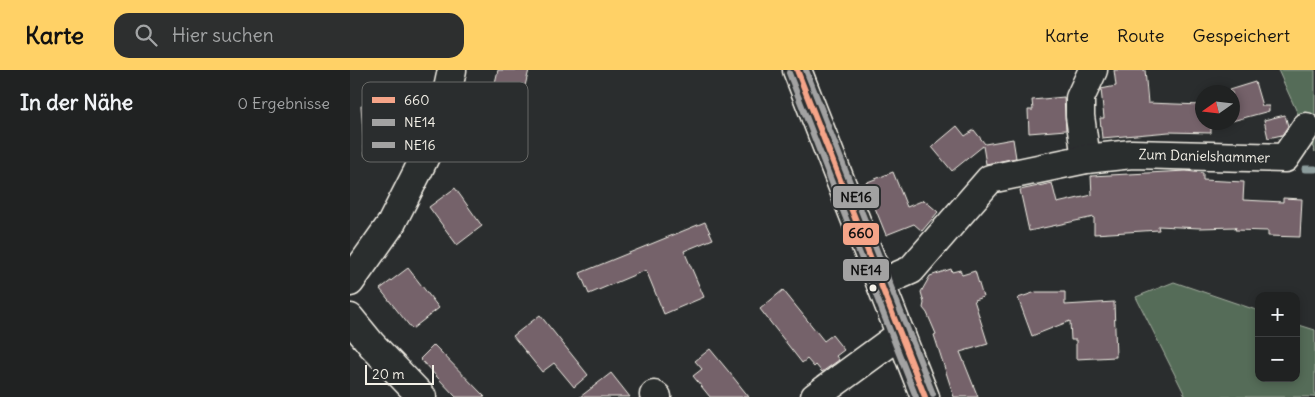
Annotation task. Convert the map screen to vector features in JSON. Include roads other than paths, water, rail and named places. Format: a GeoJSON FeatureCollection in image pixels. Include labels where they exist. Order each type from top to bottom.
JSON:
{"type":"FeatureCollection","features":[{"type":"Feature","properties":{"kind":"street"},"geometry":{"type":"LineString","coordinates":[[797,70],[925,397]]}},
{"type":"Feature","properties":{"kind":"street"},"geometry":{"type":"LineString","coordinates":[[1086,159],[1080,116],[1080,98],[1093,70]]}},
{"type":"Feature","properties":{"kind":"street","name":"Zum Danielshammer"},"geometry":{"type":"LineString","coordinates":[[880,283],[911,270],[990,179],[1086,159],[1132,154],[1285,158],[1306,127]]}},
{"type":"Feature","properties":{"kind":"street"},"geometry":{"type":"LineString","coordinates":[[350,282],[391,224],[422,162]]}},
{"type":"Feature","properties":{"kind":"street"},"geometry":{"type":"LineString","coordinates":[[350,318],[372,345],[422,397]]}},
{"type":"Feature","properties":{"kind":"street"},"geometry":{"type":"LineString","coordinates":[[814,397],[901,334]]}},
{"type":"Feature","properties":{"kind":"waterway"},"geometry":{"type":"LineString","coordinates":[[1305,169],[1315,169]]}}]}
